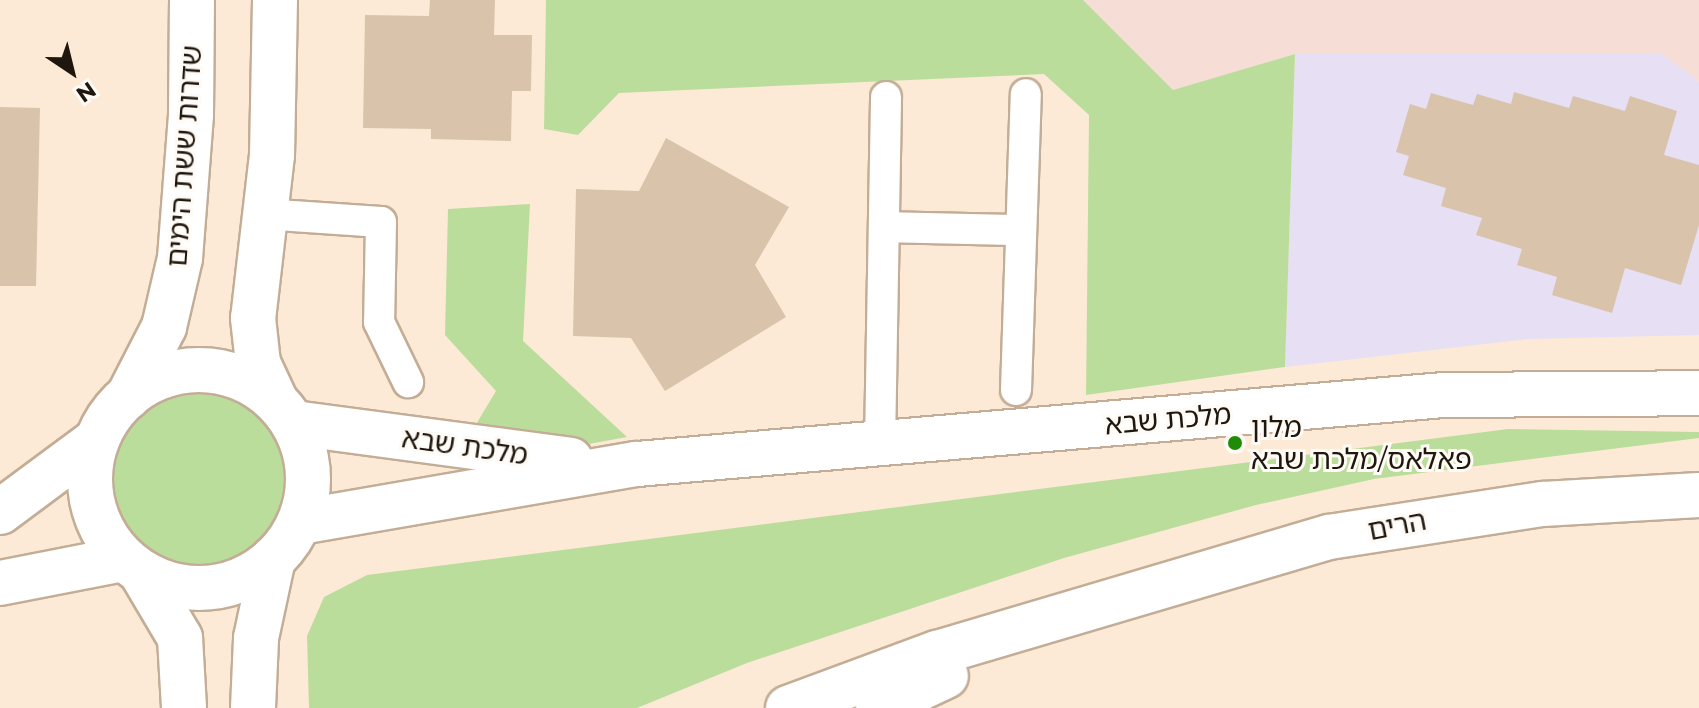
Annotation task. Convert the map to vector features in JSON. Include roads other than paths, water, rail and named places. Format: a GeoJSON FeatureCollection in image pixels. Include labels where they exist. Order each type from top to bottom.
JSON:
{"type":"FeatureCollection","features":[{"type":"Feature","properties":{"kind":"main road","name":"שדרות ששת הימים"},"geometry":{"type":"LineString","coordinates":[[128,397],[164,327],[180,258],[191,114],[192,0]]}},
{"type":"Feature","properties":{"kind":"main road"},"geometry":{"type":"LineString","coordinates":[[0,583],[132,566],[201,589],[243,579],[273,559],[300,522],[310,477],[285,411],[258,363],[253,318],[272,155],[275,0]]}},
{"type":"Feature","properties":{"kind":"main road"},"geometry":{"type":"LineString","coordinates":[[0,512],[97,440],[128,397],[156,379],[198,369],[239,376],[285,411]]}},
{"type":"Feature","properties":{"kind":"main road","name":"מלכת שבא"},"geometry":{"type":"LineString","coordinates":[[300,522],[637,464],[1444,395],[1699,393]]}},
{"type":"Feature","properties":{"kind":"main road","name":"מלכת שבא"},"geometry":{"type":"LineString","coordinates":[[285,411],[552,458],[637,464]]}},
{"type":"Feature","properties":{"kind":"main road"},"geometry":{"type":"LineString","coordinates":[[97,440],[92,502],[104,532],[175,623],[186,669],[184,708]]}},
{"type":"Feature","properties":{"kind":"main road","name":"הרים"},"geometry":{"type":"LineString","coordinates":[[788,708],[937,653],[1315,541],[1437,517],[1699,495]]}},
{"type":"Feature","properties":{"kind":"main road"},"geometry":{"type":"LineString","coordinates":[[253,708],[256,638],[273,559]]}},
{"type":"Feature","properties":{"kind":"main road","name":"הרים"},"geometry":{"type":"LineString","coordinates":[[878,708],[1105,604]]}},
{"type":"Feature","properties":{"kind":"lane"},"geometry":{"type":"LineString","coordinates":[[1016,390],[1026,94]]}},
{"type":"Feature","properties":{"kind":"lane"},"geometry":{"type":"LineString","coordinates":[[880,444],[886,97]]}},
{"type":"Feature","properties":{"kind":"lane"},"geometry":{"type":"LineString","coordinates":[[263,214],[381,222],[379,322],[408,382]]}},
{"type":"Feature","properties":{"kind":"lane"},"geometry":{"type":"LineString","coordinates":[[884,227],[1021,230]]}},
{"type":"Feature","properties":{"kind":"place","name":"מלון פאלאס/מלכת שבא"},"geometry":{"type":"Point","coordinates":[1235,443]}}]}
